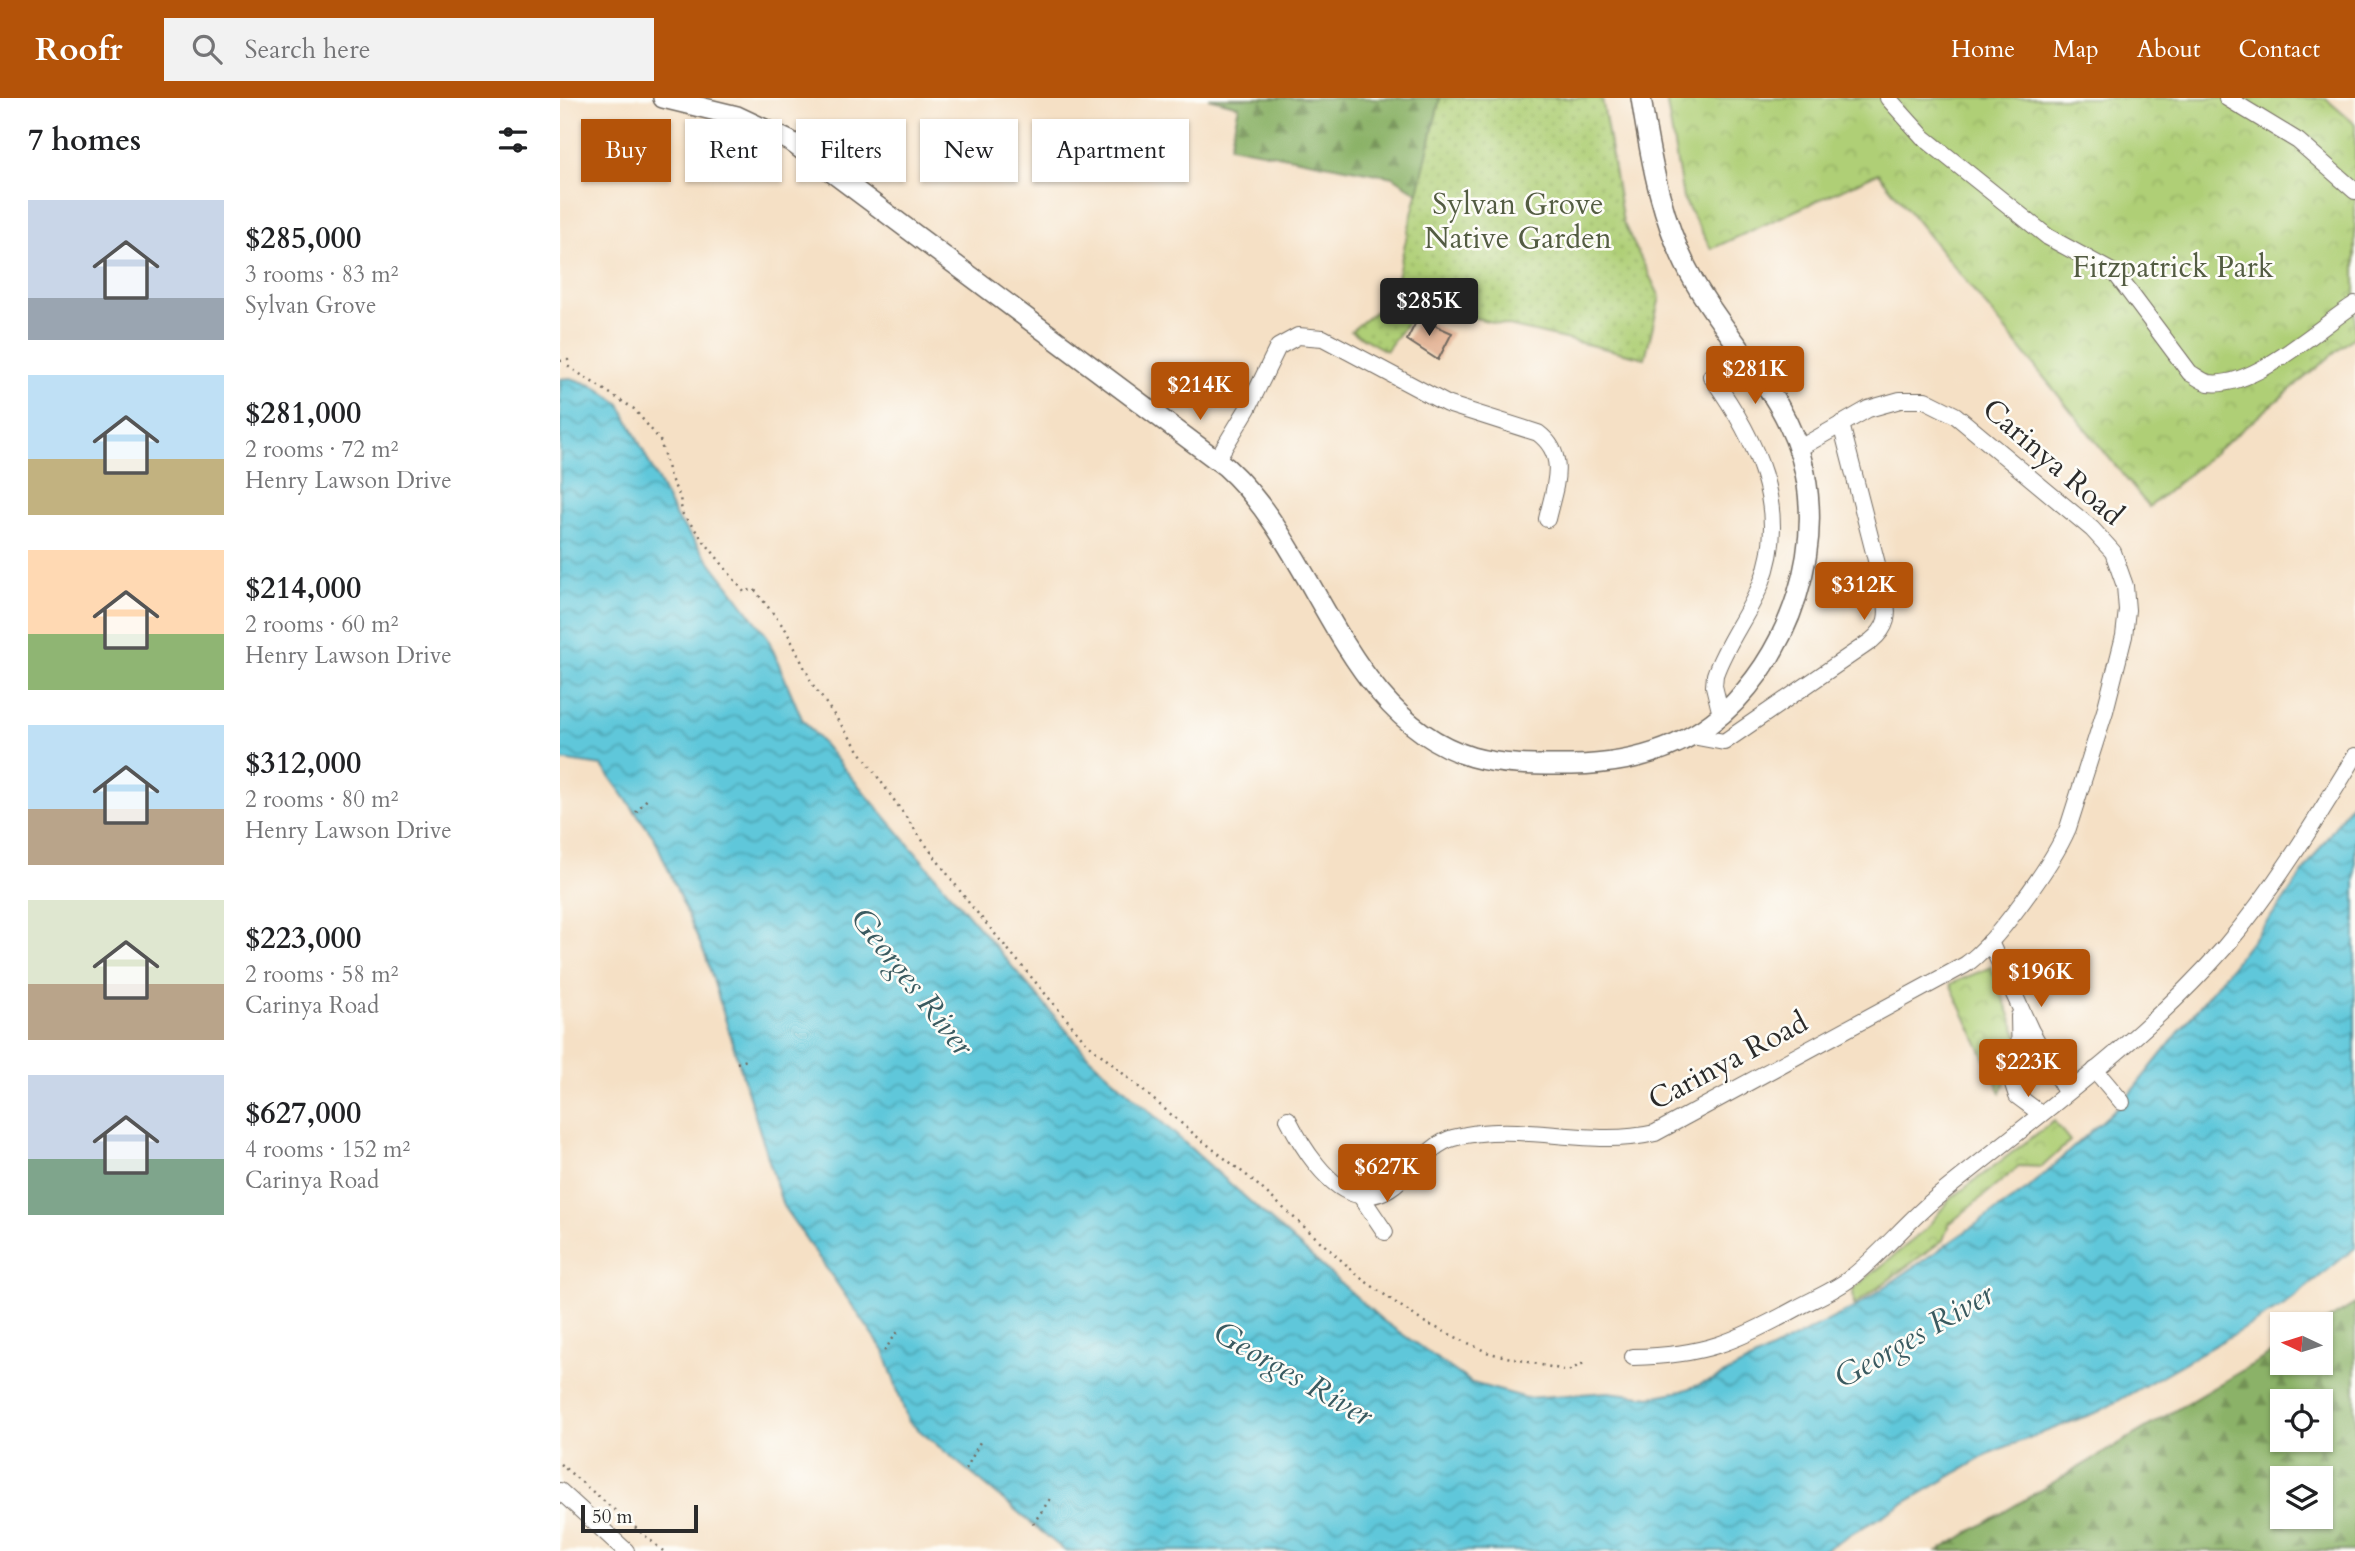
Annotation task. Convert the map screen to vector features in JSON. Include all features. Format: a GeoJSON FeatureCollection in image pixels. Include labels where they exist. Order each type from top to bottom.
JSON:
{"type":"FeatureCollection","features":[{"type":"Feature","properties":{"kind":"main road"},"geometry":{"type":"LineString","coordinates":[[663,98],[737,116],[790,141],[1217,459],[1252,492],[1272,517],[1373,684],[1406,722],[1430,739],[1489,761],[1562,765],[1630,760],[1658,752],[1692,736],[1721,715],[1761,670],[1780,637],[1796,600],[1808,525],[1808,499],[1798,449],[1774,397],[1704,298],[1681,257],[1662,204],[1641,98]]}},
{"type":"Feature","properties":{"kind":"street"},"geometry":{"type":"LineString","coordinates":[[1888,98],[1923,137],[2048,237],[2116,274],[2190,373],[2207,383],[2231,382],[2254,372],[2355,304]]}},
{"type":"Feature","properties":{"kind":"street"},"geometry":{"type":"LineString","coordinates":[[2227,98],[2298,141],[2355,191]]}},
{"type":"Feature","properties":{"kind":"street"},"geometry":{"type":"LineString","coordinates":[[1217,459],[1248,408],[1278,347],[1298,336],[1323,338],[1447,404],[1528,430],[1546,440],[1553,448],[1558,470],[1547,519]]}},
{"type":"Feature","properties":{"kind":"street"},"geometry":{"type":"LineString","coordinates":[[1711,376],[1752,441],[1768,486],[1772,519],[1766,570],[1715,675],[1721,715]]}},
{"type":"Feature","properties":{"kind":"street","name":"Carinya Road"},"geometry":{"type":"LineString","coordinates":[[1360,1195],[1385,1191],[1432,1148],[1452,1138],[1500,1132],[1613,1139],[1655,1133],[1965,965],[1990,942],[2051,861],[2071,819],[2105,712],[2124,636],[2127,598],[2122,573],[2104,540],[1945,408],[1925,400],[1900,400],[1868,409],[1798,449]]}},
{"type":"Feature","properties":{"kind":"street"},"geometry":{"type":"LineString","coordinates":[[1692,736],[1724,742],[1871,641],[1885,627],[1888,608],[1841,424]]}},
{"type":"Feature","properties":{"kind":"street"},"geometry":{"type":"LineString","coordinates":[[1633,1357],[1672,1357],[1709,1350],[1749,1334],[1848,1280],[1925,1206],[2038,1111],[2095,1070],[2176,998],[2225,946],[2289,862],[2355,756]]}},
{"type":"Feature","properties":{"kind":"street"},"geometry":{"type":"LineString","coordinates":[[1990,942],[2041,1051],[2066,1092]]}},
{"type":"Feature","properties":{"kind":"street"},"geometry":{"type":"LineString","coordinates":[[2015,996],[2021,1030],[2020,1067],[2013,1084],[2017,1097],[2038,1111]]}},
{"type":"Feature","properties":{"kind":"street"},"geometry":{"type":"LineString","coordinates":[[2095,1070],[2122,1102]]}},
{"type":"Feature","properties":{"kind":"street"},"geometry":{"type":"LineString","coordinates":[[1288,1119],[1302,1147],[1315,1164],[1348,1191],[1360,1195],[1385,1232]]}},
{"type":"Feature","properties":{"kind":"street"},"geometry":{"type":"LineString","coordinates":[[563,1498],[626,1551]]}},
{"type":"Feature","properties":{"kind":"path"},"geometry":{"type":"LineString","coordinates":[[560,361],[568,360],[569,367],[634,409],[660,440],[670,477],[680,498],[682,513],[744,592],[754,589],[786,630],[813,685],[920,837],[969,903],[1086,1041],[1195,1135],[1250,1178],[1362,1279],[1422,1321],[1489,1353],[1568,1371],[1584,1363]]}},
{"type":"Feature","properties":{"kind":"path"},"geometry":{"type":"LineString","coordinates":[[636,812],[648,798]]}},
{"type":"Feature","properties":{"kind":"path"},"geometry":{"type":"LineString","coordinates":[[737,1063],[750,1059]]}},
{"type":"Feature","properties":{"kind":"path"},"geometry":{"type":"LineString","coordinates":[[884,1351],[899,1330]]}},
{"type":"Feature","properties":{"kind":"path"},"geometry":{"type":"LineString","coordinates":[[966,1469],[982,1438]]}},
{"type":"Feature","properties":{"kind":"path"},"geometry":{"type":"LineString","coordinates":[[560,1464],[663,1551]]}},
{"type":"Feature","properties":{"kind":"path"},"geometry":{"type":"LineString","coordinates":[[1033,1524],[1050,1499]]}},
{"type":"Feature","properties":{"kind":"path"},"geometry":{"type":"LineString","coordinates":[[1123,1551],[1125,1546]]}},
{"type":"Feature","properties":{"kind":"green space"},"geometry":{"type":"Polygon","coordinates":[[[1208,98],[1440,98],[1418,193],[1393,177],[1230,146],[1239,106],[1208,98]]]}},
{"type":"Feature","properties":{"kind":"green space","name":"Sylvan Grove Native Garden"},"geometry":{"type":"Polygon","coordinates":[[[1440,98],[1602,98],[1623,222],[1660,297],[1645,358],[1420,305],[1386,351],[1351,331],[1392,298],[1440,98]]]}},
{"type":"Feature","properties":{"kind":"green space","name":"Fitzpatrick Park"},"geometry":{"type":"Polygon","coordinates":[[[1666,98],[2325,98],[2355,124],[2355,336],[2149,507],[1878,173],[1711,249],[1683,198],[1666,98]]]}},
{"type":"Feature","properties":{"kind":"green space"},"geometry":{"type":"Polygon","coordinates":[[[1991,967],[2020,1041],[2001,1093],[1950,984],[1991,967]]]}},
{"type":"Feature","properties":{"kind":"green space"},"geometry":{"type":"Polygon","coordinates":[[[2054,1121],[2070,1141],[2042,1167],[2020,1166],[1949,1224],[1943,1240],[1854,1305],[1853,1289],[1925,1230],[1949,1200],[2054,1121]]]}},
{"type":"Feature","properties":{"kind":"green space"},"geometry":{"type":"Polygon","coordinates":[[[2355,1304],[2355,1551],[1938,1551],[2270,1354],[2270,1376],[2333,1376],[2333,1317],[2355,1304]]]}},
{"type":"Feature","properties":{"kind":"water","name":"Georges River"},"geometry":{"type":"Polygon","coordinates":[[[571,378],[596,387],[620,404],[676,517],[767,636],[802,719],[1089,1057],[1382,1320],[1472,1383],[1527,1398],[1608,1392],[1650,1397],[1682,1391],[1715,1379],[1857,1306],[2029,1188],[2123,1102],[2281,904],[2355,798],[2355,1248],[2283,1306],[2100,1411],[1992,1452],[1822,1551],[1065,1551],[908,1421],[884,1351],[783,1206],[706,957],[655,839],[602,766],[560,760],[560,379],[571,378]]]}},
{"type":"Feature","properties":{"kind":"building"},"geometry":{"type":"Polygon","coordinates":[[[1418,318],[1452,333],[1438,360],[1407,340],[1418,318]]]}}]}
